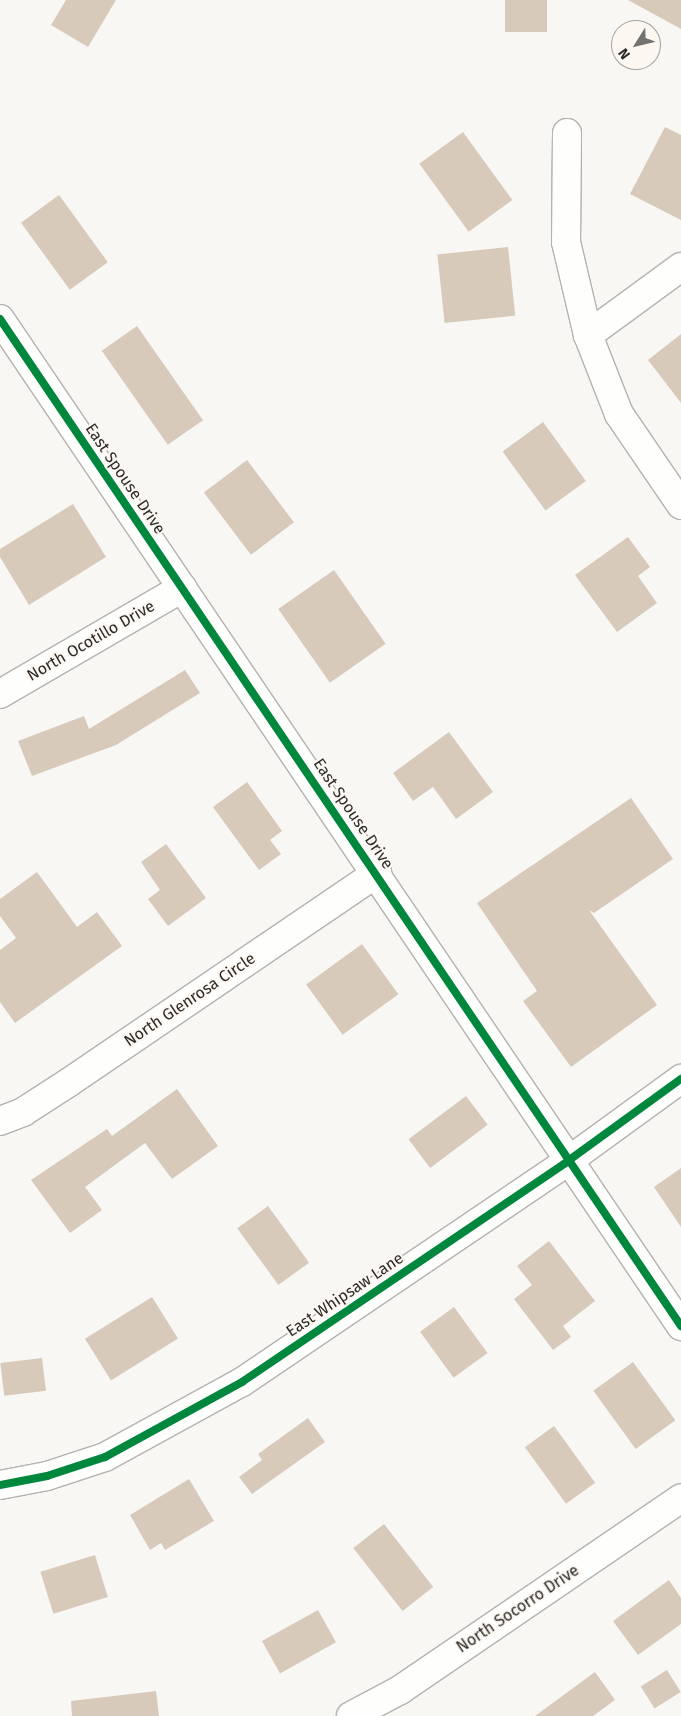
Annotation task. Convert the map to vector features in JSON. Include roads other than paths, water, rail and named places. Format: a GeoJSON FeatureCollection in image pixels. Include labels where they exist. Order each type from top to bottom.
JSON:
{"type":"FeatureCollection","features":[{"type":"Feature","properties":{"kind":"street"},"geometry":{"type":"LineString","coordinates":[[566,133],[566,242],[588,335],[619,414],[681,505]]}},
{"type":"Feature","properties":{"kind":"street"},"geometry":{"type":"LineString","coordinates":[[588,335],[681,267]]}},
{"type":"Feature","properties":{"kind":"street","name":"East Spouse Drive"},"geometry":{"type":"LineString","coordinates":[[0,319],[377,873],[568,1161],[681,1326]]}},
{"type":"Feature","properties":{"kind":"street","name":"North Ocotillo Drive"},"geometry":{"type":"LineString","coordinates":[[0,694],[182,588]]}},
{"type":"Feature","properties":{"kind":"street","name":"North Glenrosa Circle"},"geometry":{"type":"LineString","coordinates":[[0,1121],[23,1112],[68,1083],[377,873]]}},
{"type":"Feature","properties":{"kind":"street","name":"East Whipsaw Lane"},"geometry":{"type":"LineString","coordinates":[[0,1485],[47,1476],[105,1457],[181,1418],[242,1382],[568,1161],[681,1079]]}},
{"type":"Feature","properties":{"kind":"street","name":"North Socorro Drive"},"geometry":{"type":"LineString","coordinates":[[351,1716],[400,1690],[681,1498]]}}]}
